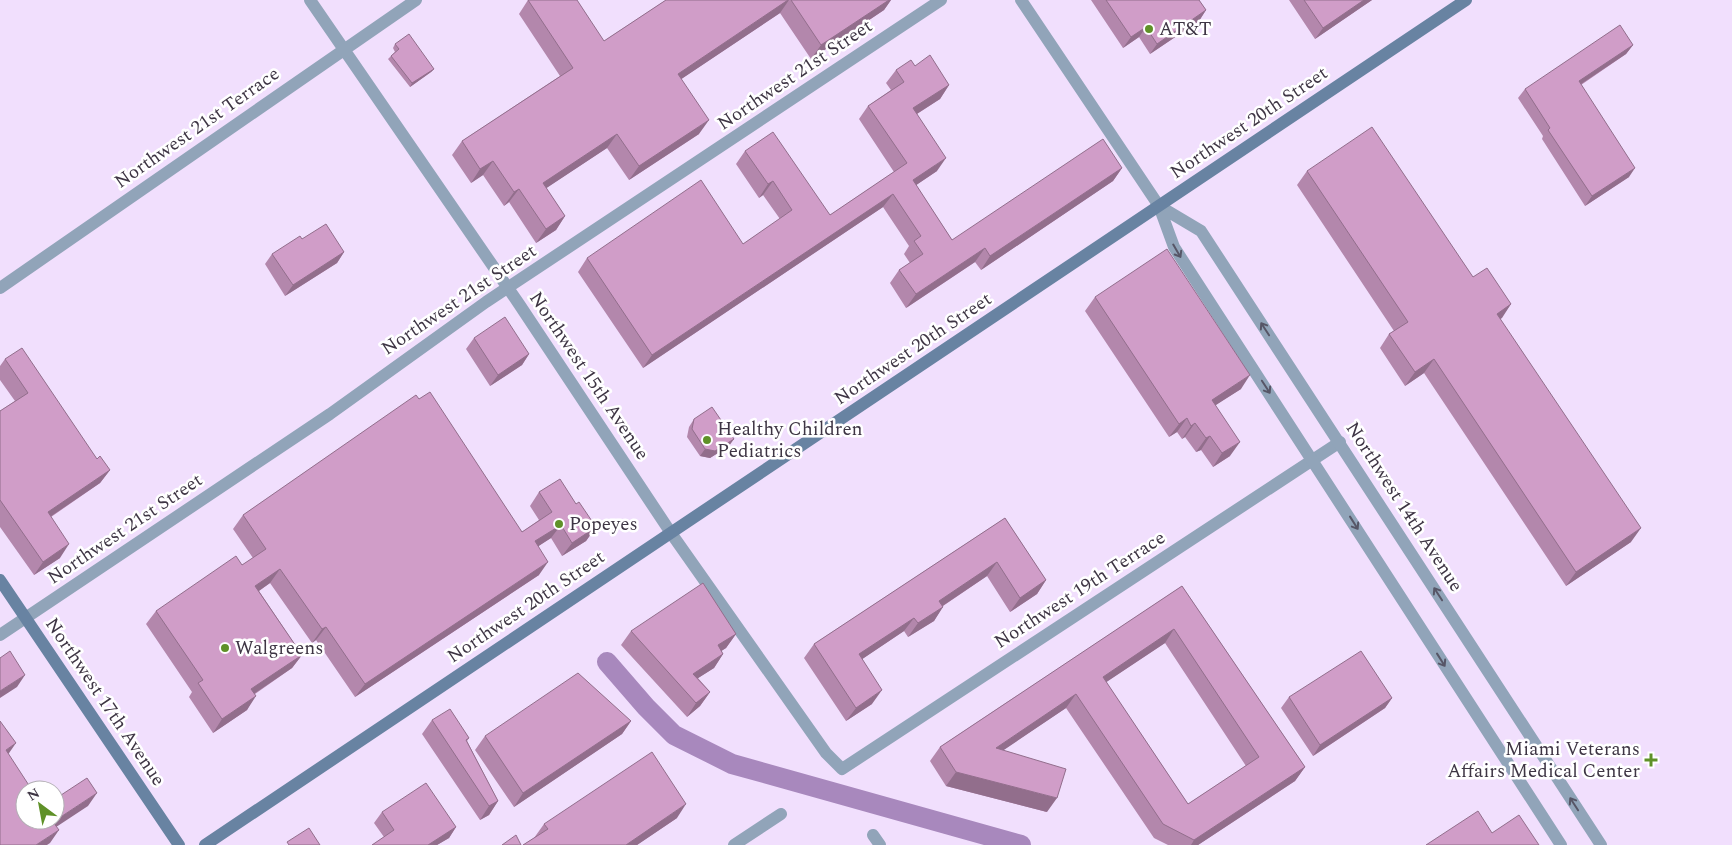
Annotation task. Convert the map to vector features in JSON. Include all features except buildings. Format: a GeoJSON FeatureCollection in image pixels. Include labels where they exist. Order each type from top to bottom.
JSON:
{"type":"FeatureCollection","features":[{"type":"Feature","properties":{"kind":"main road","name":"Northwest 20th Street"},"geometry":{"type":"LineString","coordinates":[[205,845],[1466,0]]}},
{"type":"Feature","properties":{"kind":"main road","name":"Northwest 17th Avenue"},"geometry":{"type":"LineString","coordinates":[[0,580],[179,845]]}},
{"type":"Feature","properties":{"kind":"street","name":"Northwest 15th Avenue"},"geometry":{"type":"LineString","coordinates":[[310,0],[508,288],[671,533],[826,753],[842,769]]}},
{"type":"Feature","properties":{"kind":"street","name":"Northwest 21st Terrace"},"geometry":{"type":"LineString","coordinates":[[0,288],[416,0]]}},
{"type":"Feature","properties":{"kind":"street","name":"Northwest 21st Street"},"geometry":{"type":"LineString","coordinates":[[0,635],[330,414],[386,372],[508,288],[941,0]]}},
{"type":"Feature","properties":{"kind":"street","name":"Northwest 14th Avenue"},"geometry":{"type":"LineString","coordinates":[[1021,0],[1159,206],[1174,247],[1562,845]]}},
{"type":"Feature","properties":{"kind":"street","name":"Northwest 14th Avenue"},"geometry":{"type":"LineString","coordinates":[[1159,206],[1201,232],[1340,442],[1601,845]]}},
{"type":"Feature","properties":{"kind":"street","name":"Northwest 19th Terrace"},"geometry":{"type":"LineString","coordinates":[[842,769],[1340,442]]}},
{"type":"Feature","properties":{"kind":"street"},"geometry":{"type":"LineString","coordinates":[[734,845],[781,814]]}},
{"type":"Feature","properties":{"kind":"waterway"},"geometry":{"type":"LineString","coordinates":[[607,662],[646,707],[674,735],[732,764],[1021,845]]}},
{"type":"Feature","properties":{"kind":"place","name":"AT&T"},"geometry":{"type":"Point","coordinates":[1149,29]}},
{"type":"Feature","properties":{"kind":"place","name":"Healthy Children Pediatrics"},"geometry":{"type":"Point","coordinates":[707,440]}},
{"type":"Feature","properties":{"kind":"place","name":"Popeyes"},"geometry":{"type":"Point","coordinates":[559,524]}},
{"type":"Feature","properties":{"kind":"place","name":"Walgreens"},"geometry":{"type":"Point","coordinates":[225,648]}},
{"type":"Feature","properties":{"kind":"place","name":"Miami Veterans Affairs Medical Center"},"geometry":{"type":"Point","coordinates":[1651,760]}}]}
